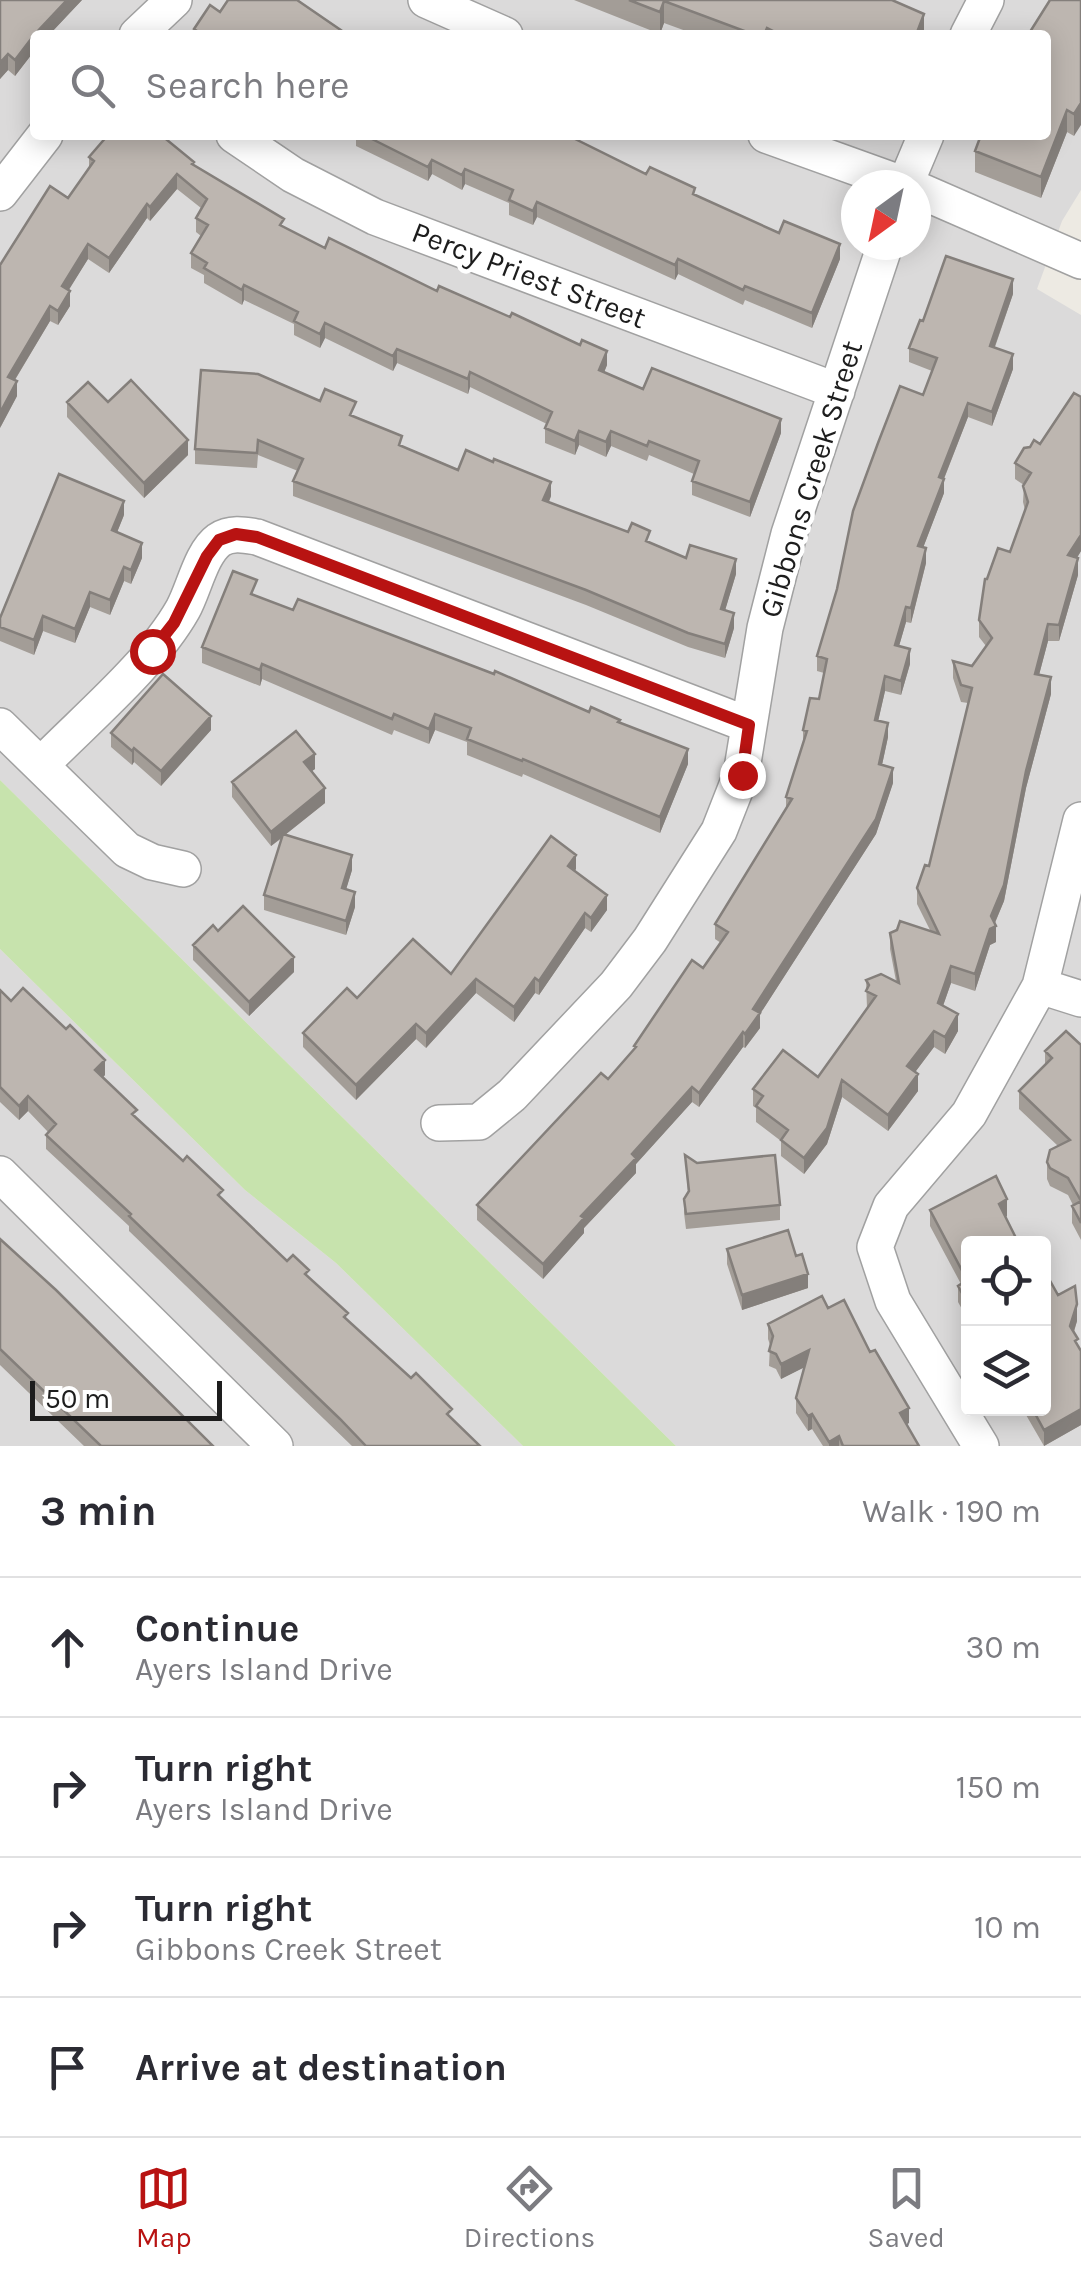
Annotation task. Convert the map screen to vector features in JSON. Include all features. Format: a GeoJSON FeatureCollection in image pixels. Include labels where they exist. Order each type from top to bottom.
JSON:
{"type":"FeatureCollection","features":[{"type":"Feature","properties":{"kind":"street"},"geometry":{"type":"LineString","coordinates":[[142,30],[174,0]]}},
{"type":"Feature","properties":{"kind":"street"},"geometry":{"type":"LineString","coordinates":[[426,0],[494,30]]}},
{"type":"Feature","properties":{"kind":"street"},"geometry":{"type":"LineString","coordinates":[[971,30],[986,0]]}},
{"type":"Feature","properties":{"kind":"street"},"geometry":{"type":"LineString","coordinates":[[0,193],[41,140]]}},
{"type":"Feature","properties":{"kind":"street","name":"Percy Priest Street"},"geometry":{"type":"LineString","coordinates":[[242,140],[294,175],[375,217],[836,391]]}},
{"type":"Feature","properties":{"kind":"street"},"geometry":{"type":"LineString","coordinates":[[780,140],[863,170]]}},
{"type":"Feature","properties":{"kind":"street"},"geometry":{"type":"LineString","coordinates":[[911,170],[924,140]]}},
{"type":"Feature","properties":{"kind":"street"},"geometry":{"type":"LineString","coordinates":[[931,196],[1081,261]]}},
{"type":"Feature","properties":{"kind":"street","name":"Gibbons Creek Street"},"geometry":{"type":"LineString","coordinates":[[438,1124],[479,1122],[512,1095],[616,986],[719,831],[742,775],[765,628],[789,534],[880,260]]}},
{"type":"Feature","properties":{"kind":"street"},"geometry":{"type":"LineString","coordinates":[[41,765],[152,651],[174,623],[207,556],[219,540],[236,534],[276,544],[749,725]]}},
{"type":"Feature","properties":{"kind":"street"},"geometry":{"type":"LineString","coordinates":[[0,726],[127,850],[152,862],[183,869]]}},
{"type":"Feature","properties":{"kind":"street"},"geometry":{"type":"LineString","coordinates":[[981,1446],[893,1301],[874,1247],[891,1206],[969,1114],[1040,986],[1081,820]]}},
{"type":"Feature","properties":{"kind":"street"},"geometry":{"type":"LineString","coordinates":[[1040,986],[1081,998]]}},
{"type":"Feature","properties":{"kind":"street"},"geometry":{"type":"LineString","coordinates":[[0,1174],[275,1446]]}},
{"type":"Feature","properties":{"kind":"shaded area"},"geometry":{"type":"Polygon","coordinates":[[[0,0],[1081,0],[1081,190],[1062,221],[1037,289],[1081,315],[1081,1446],[676,1446],[0,780],[0,0]]]}},
{"type":"Feature","properties":{"kind":"shaded area"},"geometry":{"type":"Polygon","coordinates":[[[0,949],[245,1190],[336,1263],[523,1446],[0,1446],[0,949]]]}},
{"type":"Feature","properties":{"kind":"green space"},"geometry":{"type":"Polygon","coordinates":[[[0,780],[676,1446],[523,1446],[336,1263],[245,1190],[0,949],[0,780]]]}},
{"type":"Feature","properties":{"kind":"building"},"geometry":{"type":"Polygon","coordinates":[[[0,0],[67,0],[39,30],[30,30],[30,40],[15,60],[8,54],[0,63],[0,0]]]}},
{"type":"Feature","properties":{"kind":"building"},"geometry":{"type":"Polygon","coordinates":[[[228,0],[297,0],[341,30],[194,29],[210,5],[220,12],[228,0]]]}},
{"type":"Feature","properties":{"kind":"building"},"geometry":{"type":"Polygon","coordinates":[[[629,0],[892,0],[924,14],[918,30],[742,30],[664,1],[660,12],[629,0]]]}},
{"type":"Feature","properties":{"kind":"building"},"geometry":{"type":"Polygon","coordinates":[[[1050,0],[1081,0],[1081,103],[1074,114],[1067,110],[1041,177],[975,151],[979,140],[1051,140],[1051,30],[1031,30],[1050,0]]]}},
{"type":"Feature","properties":{"kind":"building"},"geometry":{"type":"Polygon","coordinates":[[[104,140],[167,140],[192,164],[284,219],[280,225],[325,248],[329,238],[437,291],[439,286],[510,317],[512,313],[580,345],[582,340],[607,351],[599,370],[643,389],[652,368],[781,419],[750,502],[692,481],[699,461],[649,441],[647,446],[611,431],[606,442],[579,431],[575,441],[545,428],[552,412],[470,372],[468,379],[397,349],[393,356],[325,323],[320,334],[294,321],[298,312],[244,285],[242,290],[204,268],[207,263],[191,253],[208,225],[196,218],[207,199],[177,174],[150,207],[147,204],[109,258],[88,244],[62,286],[70,291],[58,311],[50,306],[8,377],[17,381],[0,413],[0,265],[50,186],[68,198],[94,161],[89,157],[104,140]]]}},
{"type":"Feature","properties":{"kind":"building"},"geometry":{"type":"Polygon","coordinates":[[[374,140],[577,140],[646,174],[650,167],[695,188],[693,194],[779,233],[784,221],[840,244],[812,313],[745,286],[743,290],[678,259],[675,265],[537,202],[533,211],[509,200],[513,190],[465,169],[462,175],[432,160],[428,167],[374,140]]]}},
{"type":"Feature","properties":{"kind":"building"},"geometry":{"type":"Polygon","coordinates":[[[946,256],[1013,279],[990,346],[1013,354],[992,412],[968,403],[918,546],[926,548],[911,608],[906,607],[895,645],[910,649],[901,681],[885,676],[875,720],[888,723],[879,764],[893,768],[876,819],[753,1009],[760,1013],[745,1034],[699,1093],[692,1087],[632,1154],[636,1158],[581,1216],[584,1218],[543,1264],[477,1205],[601,1073],[608,1079],[636,1047],[692,960],[703,968],[728,932],[715,924],[792,799],[786,797],[807,731],[803,730],[810,698],[819,699],[827,659],[817,656],[837,589],[853,511],[900,386],[923,395],[937,358],[909,348],[946,256]]]}},
{"type":"Feature","properties":{"kind":"building"},"geometry":{"type":"Polygon","coordinates":[[[201,370],[258,374],[320,401],[325,389],[356,402],[350,415],[402,436],[399,445],[458,470],[466,450],[551,482],[543,500],[628,532],[632,523],[650,531],[646,541],[686,558],[690,545],[736,559],[721,609],[734,613],[725,644],[293,481],[303,459],[258,440],[257,453],[195,449],[201,370]]]}},
{"type":"Feature","properties":{"kind":"building"},"geometry":{"type":"Polygon","coordinates":[[[131,380],[188,440],[144,483],[67,402],[88,382],[108,402],[131,380]]]}},
{"type":"Feature","properties":{"kind":"building"},"geometry":{"type":"Polygon","coordinates":[[[1074,393],[1081,397],[1081,535],[1068,555],[1078,558],[1059,625],[1048,624],[1035,674],[1051,677],[1026,771],[1004,885],[991,916],[996,926],[990,929],[975,974],[951,966],[938,1003],[958,1014],[945,1037],[934,1031],[907,1066],[918,1074],[888,1115],[842,1080],[827,1128],[804,1158],[781,1140],[788,1130],[756,1106],[763,1096],[753,1089],[783,1050],[818,1077],[876,996],[866,991],[866,980],[881,974],[899,983],[890,933],[897,930],[900,921],[939,934],[917,888],[925,865],[929,866],[972,688],[961,685],[953,661],[972,666],[992,638],[979,620],[985,579],[998,548],[1010,552],[1028,502],[1023,486],[1031,473],[1015,463],[1034,440],[1040,444],[1074,393]]]}},
{"type":"Feature","properties":{"kind":"building"},"geometry":{"type":"Polygon","coordinates":[[[59,474],[124,501],[112,530],[142,543],[131,570],[124,567],[110,600],[90,592],[75,629],[43,616],[34,640],[0,627],[0,618],[59,474]]]}},
{"type":"Feature","properties":{"kind":"building"},"geometry":{"type":"Polygon","coordinates":[[[233,571],[257,580],[251,594],[293,610],[298,599],[494,674],[495,671],[589,712],[591,707],[618,722],[688,749],[660,817],[467,739],[471,728],[435,714],[429,729],[394,714],[392,719],[262,664],[260,670],[202,647],[233,571]]]}},
{"type":"Feature","properties":{"kind":"building"},"geometry":{"type":"Polygon","coordinates":[[[163,674],[211,716],[161,771],[111,733],[163,674]]]}},
{"type":"Feature","properties":{"kind":"building"},"geometry":{"type":"Polygon","coordinates":[[[296,731],[315,754],[304,762],[325,788],[271,832],[232,782],[296,731]]]}},
{"type":"Feature","properties":{"kind":"building"},"geometry":{"type":"Polygon","coordinates":[[[283,834],[352,855],[342,888],[355,892],[346,921],[264,895],[283,834]]]}},
{"type":"Feature","properties":{"kind":"building"},"geometry":{"type":"Polygon","coordinates":[[[551,836],[576,855],[568,866],[607,895],[591,918],[585,913],[539,981],[535,978],[514,1007],[476,979],[426,1033],[416,1024],[356,1085],[303,1033],[347,988],[357,998],[413,939],[451,974],[551,836]]]}},
{"type":"Feature","properties":{"kind":"building"},"geometry":{"type":"Polygon","coordinates":[[[243,906],[294,957],[249,1002],[193,945],[213,925],[218,931],[243,906]]]}},
{"type":"Feature","properties":{"kind":"building"},"geometry":{"type":"Polygon","coordinates":[[[23,988],[66,1029],[70,1025],[105,1060],[95,1070],[137,1110],[132,1114],[183,1161],[187,1156],[223,1190],[218,1195],[287,1261],[293,1255],[309,1270],[305,1274],[348,1313],[344,1317],[411,1378],[416,1373],[452,1409],[447,1414],[480,1446],[366,1446],[46,1135],[56,1124],[28,1096],[19,1106],[0,1087],[0,990],[11,1001],[23,988]]]}},
{"type":"Feature","properties":{"kind":"building"},"geometry":{"type":"Polygon","coordinates":[[[1066,1031],[1081,1045],[1081,1201],[1068,1178],[1047,1162],[1050,1150],[1070,1140],[1019,1091],[1052,1058],[1045,1051],[1066,1031]]]}},
{"type":"Feature","properties":{"kind":"building"},"geometry":{"type":"Polygon","coordinates":[[[685,1155],[697,1163],[775,1155],[780,1205],[686,1214],[684,1199],[689,1191],[685,1155]]]}},
{"type":"Feature","properties":{"kind":"building"},"geometry":{"type":"Polygon","coordinates":[[[996,1176],[1007,1199],[999,1204],[1015,1236],[961,1236],[961,1269],[930,1210],[996,1176]]]}},
{"type":"Feature","properties":{"kind":"building"},"geometry":{"type":"Polygon","coordinates":[[[1081,1201],[1081,1223],[1072,1206],[1081,1201]]]}},
{"type":"Feature","properties":{"kind":"building"},"geometry":{"type":"Polygon","coordinates":[[[788,1230],[796,1256],[802,1254],[808,1274],[742,1295],[727,1249],[788,1230]]]}},
{"type":"Feature","properties":{"kind":"building"},"geometry":{"type":"Polygon","coordinates":[[[0,1239],[213,1446],[101,1446],[0,1349],[0,1239]]]}},
{"type":"Feature","properties":{"kind":"building"},"geometry":{"type":"Polygon","coordinates":[[[1051,1282],[1058,1295],[1075,1286],[1077,1304],[1070,1326],[1081,1351],[1081,1409],[1044,1430],[1036,1416],[1051,1416],[1051,1282]]]}},
{"type":"Feature","properties":{"kind":"building"},"geometry":{"type":"Polygon","coordinates":[[[822,1296],[828,1308],[844,1300],[870,1352],[875,1350],[909,1408],[900,1413],[919,1446],[843,1446],[839,1436],[829,1442],[812,1414],[808,1416],[796,1398],[809,1350],[781,1364],[776,1354],[769,1351],[773,1336],[768,1324],[822,1296]]]}},
{"type":"Feature","properties":{"kind":"route"},"geometry":{"type":"LineString","coordinates":[[152,651],[174,623],[219,540],[236,534],[257,537],[749,725],[742,775]]}}]}
